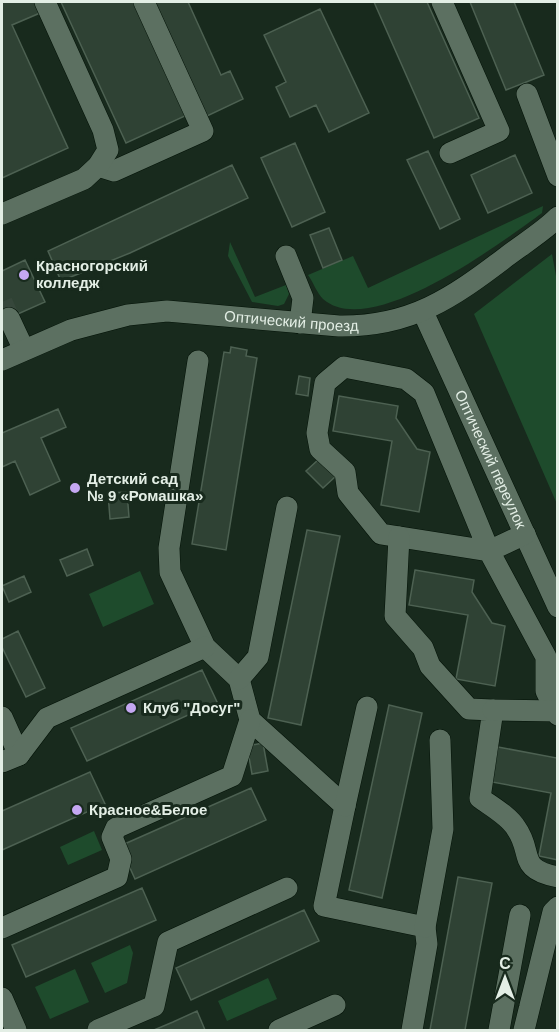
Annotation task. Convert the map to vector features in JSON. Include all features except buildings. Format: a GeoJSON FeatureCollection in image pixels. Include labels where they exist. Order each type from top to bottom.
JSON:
{"type":"FeatureCollection","features":[{"type":"Feature","properties":{"kind":"street"},"geometry":{"type":"LineString","coordinates":[[2,214],[84,179],[98,166],[108,150],[103,130],[45,2]]}},
{"type":"Feature","properties":{"kind":"street"},"geometry":{"type":"LineString","coordinates":[[98,166],[114,171],[203,131],[144,2]]}},
{"type":"Feature","properties":{"kind":"street"},"geometry":{"type":"LineString","coordinates":[[442,2],[500,131],[450,153]]}},
{"type":"Feature","properties":{"kind":"street"},"geometry":{"type":"LineString","coordinates":[[527,93],[558,176]]}},
{"type":"Feature","properties":{"kind":"street","name":"Оптический проезд"},"geometry":{"type":"LineString","coordinates":[[2,360],[71,330],[128,315],[167,311],[361,327],[404,319],[457,294],[558,217]]}},
{"type":"Feature","properties":{"kind":"street"},"geometry":{"type":"LineString","coordinates":[[285,256],[303,298],[300,323]]}},
{"type":"Feature","properties":{"kind":"street","name":"Оптический переулок"},"geometry":{"type":"LineString","coordinates":[[423,312],[558,607]]}},
{"type":"Feature","properties":{"kind":"street"},"geometry":{"type":"LineString","coordinates":[[9,318],[24,350]]}},
{"type":"Feature","properties":{"kind":"street"},"geometry":{"type":"LineString","coordinates":[[198,362],[169,548],[170,572],[205,648],[239,679],[250,720],[345,806]]}},
{"type":"Feature","properties":{"kind":"street"},"geometry":{"type":"LineString","coordinates":[[399,537],[395,616],[423,648],[430,666],[469,709],[557,713],[546,691],[546,657],[489,551],[424,393],[406,379],[344,367],[325,383],[317,433],[320,449],[345,472],[348,493],[381,534],[489,551],[525,534]]}},
{"type":"Feature","properties":{"kind":"street"},"geometry":{"type":"LineString","coordinates":[[239,679],[258,657],[287,507]]}},
{"type":"Feature","properties":{"kind":"street"},"geometry":{"type":"LineString","coordinates":[[10,758],[47,718],[205,648]]}},
{"type":"Feature","properties":{"kind":"street"},"geometry":{"type":"LineString","coordinates":[[367,707],[324,906],[424,927]]}},
{"type":"Feature","properties":{"kind":"street"},"geometry":{"type":"LineString","coordinates":[[493,710],[480,798],[516,827],[528,861],[539,874],[558,877]]}},
{"type":"Feature","properties":{"kind":"street"},"geometry":{"type":"LineString","coordinates":[[2,717],[10,758]]}},
{"type":"Feature","properties":{"kind":"street"},"geometry":{"type":"LineString","coordinates":[[2,928],[117,877],[121,859],[112,837],[116,828],[232,776],[250,720]]}},
{"type":"Feature","properties":{"kind":"street"},"geometry":{"type":"LineString","coordinates":[[412,1030],[427,944],[424,927],[443,829],[440,740]]}},
{"type":"Feature","properties":{"kind":"street"},"geometry":{"type":"LineString","coordinates":[[98,1030],[153,1006],[168,942],[287,888]]}},
{"type":"Feature","properties":{"kind":"street"},"geometry":{"type":"LineString","coordinates":[[524,1030],[553,912],[558,907]]}},
{"type":"Feature","properties":{"kind":"street"},"geometry":{"type":"LineString","coordinates":[[498,1030],[520,915]]}},
{"type":"Feature","properties":{"kind":"street"},"geometry":{"type":"LineString","coordinates":[[2,999],[16,1030]]}},
{"type":"Feature","properties":{"kind":"street"},"geometry":{"type":"LineString","coordinates":[[279,1030],[335,1005]]}},
{"type":"Feature","properties":{"kind":"green space"},"geometry":{"type":"Polygon","coordinates":[[[543,206],[542,213],[498,245],[436,283],[403,298],[372,307],[345,309],[323,299],[308,275],[353,256],[368,288],[543,206]]]}},
{"type":"Feature","properties":{"kind":"green space"},"geometry":{"type":"Polygon","coordinates":[[[230,242],[255,297],[286,285],[289,294],[284,304],[278,306],[252,302],[228,256],[230,242]]]}},
{"type":"Feature","properties":{"kind":"green space"},"geometry":{"type":"Polygon","coordinates":[[[552,254],[558,287],[557,504],[474,314],[552,254]]]}},
{"type":"Feature","properties":{"kind":"green space"},"geometry":{"type":"Polygon","coordinates":[[[140,571],[154,604],[103,627],[89,594],[140,571]]]}},
{"type":"Feature","properties":{"kind":"green space"},"geometry":{"type":"Polygon","coordinates":[[[94,831],[102,850],[68,865],[60,847],[94,831]]]}},
{"type":"Feature","properties":{"kind":"green space"},"geometry":{"type":"Polygon","coordinates":[[[130,945],[133,953],[127,983],[105,993],[91,963],[130,945]]]}},
{"type":"Feature","properties":{"kind":"green space"},"geometry":{"type":"Polygon","coordinates":[[[75,969],[89,1002],[50,1019],[35,987],[75,969]]]}},
{"type":"Feature","properties":{"kind":"green space"},"geometry":{"type":"Polygon","coordinates":[[[268,978],[277,999],[227,1021],[218,1001],[268,978]]]}},
{"type":"Feature","properties":{"kind":"tunnel"},"geometry":{"type":"LineString","coordinates":[[2,302],[9,318]]}},
{"type":"Feature","properties":{"kind":"place","name":"Красногорский колледж"},"geometry":{"type":"Point","coordinates":[24,275]}},
{"type":"Feature","properties":{"kind":"place","name":"Детский сад № 9 «Ромашка»"},"geometry":{"type":"Point","coordinates":[75,488]}},
{"type":"Feature","properties":{"kind":"place","name":"Клуб \"Досуг\""},"geometry":{"type":"Point","coordinates":[131,708]}},
{"type":"Feature","properties":{"kind":"place","name":"Красное&Белое"},"geometry":{"type":"Point","coordinates":[77,810]}}]}
